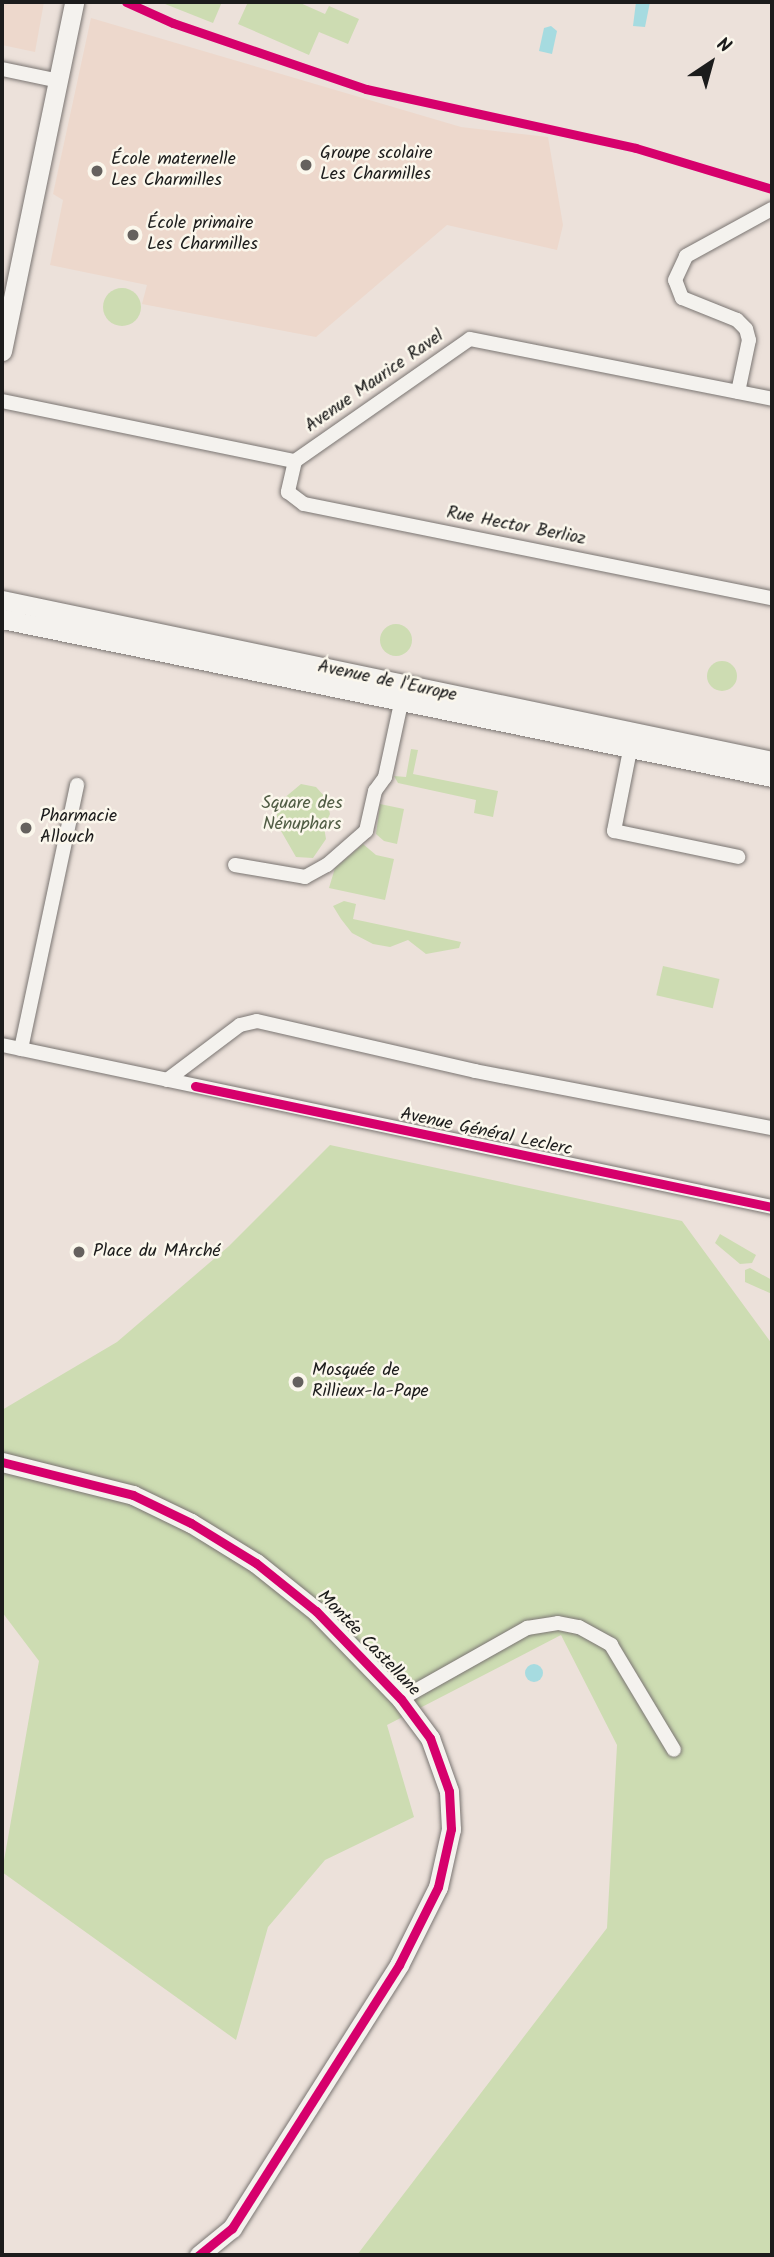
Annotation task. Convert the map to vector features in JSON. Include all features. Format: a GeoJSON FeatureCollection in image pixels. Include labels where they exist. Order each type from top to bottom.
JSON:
{"type":"FeatureCollection","features":[{"type":"Feature","properties":{"kind":"street"},"geometry":{"type":"LineString","coordinates":[[2,351],[74,2]]}},
{"type":"Feature","properties":{"kind":"street"},"geometry":{"type":"LineString","coordinates":[[2,69],[59,81]]}},
{"type":"Feature","properties":{"kind":"street"},"geometry":{"type":"LineString","coordinates":[[738,392],[749,340],[746,329],[737,320],[682,298],[675,280],[686,256],[772,209]]}},
{"type":"Feature","properties":{"kind":"street","name":"Avenue Maurice Ravel"},"geometry":{"type":"LineString","coordinates":[[295,461],[470,339],[772,399]]}},
{"type":"Feature","properties":{"kind":"street"},"geometry":{"type":"LineString","coordinates":[[2,401],[295,461]]}},
{"type":"Feature","properties":{"kind":"street","name":"Rue Hector Berlioz"},"geometry":{"type":"LineString","coordinates":[[295,461],[288,492],[304,504],[772,598]]}},
{"type":"Feature","properties":{"kind":"street","name":"Avenue de l'Europe"},"geometry":{"type":"LineString","coordinates":[[2,600],[403,693]]}},
{"type":"Feature","properties":{"kind":"street","name":"Avenue de l'Europe"},"geometry":{"type":"LineString","coordinates":[[2,619],[403,693],[632,739],[772,761]]}},
{"type":"Feature","properties":{"kind":"street"},"geometry":{"type":"LineString","coordinates":[[235,865],[305,877],[327,865],[366,831],[375,791],[385,777],[403,693]]}},
{"type":"Feature","properties":{"kind":"street"},"geometry":{"type":"LineString","coordinates":[[632,739],[614,831],[737,857]]}},
{"type":"Feature","properties":{"kind":"street","name":"Avenue de l'Europe"},"geometry":{"type":"LineString","coordinates":[[632,739],[772,777]]}},
{"type":"Feature","properties":{"kind":"street"},"geometry":{"type":"LineString","coordinates":[[21,1049],[77,785]]}},
{"type":"Feature","properties":{"kind":"street"},"geometry":{"type":"LineString","coordinates":[[167,1080],[240,1025],[257,1021],[475,1071],[772,1128]]}},
{"type":"Feature","properties":{"kind":"street","name":"Avenue Général Leclerc"},"geometry":{"type":"LineString","coordinates":[[2,1045],[772,1207]]}},
{"type":"Feature","properties":{"kind":"street","name":"Montée Castellane"},"geometry":{"type":"LineString","coordinates":[[2,1462],[133,1495],[191,1523],[256,1563],[316,1611],[401,1699],[430,1738],[449,1791],[451,1829],[438,1887],[399,1965],[239,2216],[198,2255]]}},
{"type":"Feature","properties":{"kind":"street"},"geometry":{"type":"LineString","coordinates":[[401,1699],[527,1628],[558,1623],[579,1627],[611,1645],[674,1750]]}},
{"type":"Feature","properties":{"kind":"shaded area"},"geometry":{"type":"Polygon","coordinates":[[[2,2],[44,2],[35,52],[2,45],[2,2]]]}},
{"type":"Feature","properties":{"kind":"shaded area","name":"Groupe scolaire Les Charmilles"},"geometry":{"type":"Polygon","coordinates":[[[91,18],[461,127],[548,137],[563,225],[557,250],[447,225],[316,337],[142,304],[147,285],[50,265],[63,200],[53,194],[91,18]]]}},
{"type":"Feature","properties":{"kind":"green space"},"geometry":{"type":"Polygon","coordinates":[[[160,2],[222,2],[213,23],[160,2]]]}},
{"type":"Feature","properties":{"kind":"green space"},"geometry":{"type":"Polygon","coordinates":[[[248,2],[298,2],[325,14],[329,6],[359,19],[348,44],[319,32],[309,55],[238,24],[248,2]]]}},
{"type":"Feature","properties":{"kind":"green space"},"geometry":{"type":"Polygon","coordinates":[[[122,288],[135,294],[141,307],[135,320],[122,326],[109,320],[103,307],[109,294],[122,288]]]}},
{"type":"Feature","properties":{"kind":"green space"},"geometry":{"type":"Polygon","coordinates":[[[396,624],[407,629],[412,640],[407,651],[396,656],[385,651],[380,640],[385,629],[396,624]]]}},
{"type":"Feature","properties":{"kind":"green space"},"geometry":{"type":"Polygon","coordinates":[[[722,661],[732,666],[737,676],[732,686],[722,691],[712,686],[707,676],[712,666],[722,661]]]}},
{"type":"Feature","properties":{"kind":"green space"},"geometry":{"type":"Polygon","coordinates":[[[411,749],[418,750],[413,774],[498,791],[493,817],[474,813],[476,800],[398,783],[394,776],[406,777],[411,749]]]}},
{"type":"Feature","properties":{"kind":"green space","name":"Square des Nénuphars"},"geometry":{"type":"Polygon","coordinates":[[[301,784],[316,787],[326,798],[330,814],[324,827],[326,839],[313,858],[296,857],[277,824],[277,804],[301,784]]]}},
{"type":"Feature","properties":{"kind":"green space"},"geometry":{"type":"Polygon","coordinates":[[[380,804],[404,809],[397,844],[384,841],[376,834],[380,804]]]}},
{"type":"Feature","properties":{"kind":"green space"},"geometry":{"type":"Polygon","coordinates":[[[363,844],[376,855],[394,859],[385,900],[329,888],[335,868],[363,844]]]}},
{"type":"Feature","properties":{"kind":"green space"},"geometry":{"type":"Polygon","coordinates":[[[344,901],[356,904],[353,919],[461,942],[459,948],[426,954],[408,940],[390,947],[373,944],[352,933],[341,919],[333,906],[344,901]]]}},
{"type":"Feature","properties":{"kind":"green space"},"geometry":{"type":"Polygon","coordinates":[[[663,966],[720,979],[713,1008],[656,995],[663,966]]]}},
{"type":"Feature","properties":{"kind":"green space"},"geometry":{"type":"Polygon","coordinates":[[[330,1145],[682,1221],[772,1344],[772,2255],[357,2255],[607,1928],[617,1745],[561,1635],[387,1725],[414,1817],[325,1860],[268,1927],[236,2040],[2,1872],[39,1661],[2,1612],[2,1410],[117,1342],[229,1246],[330,1145]]]}},
{"type":"Feature","properties":{"kind":"green space"},"geometry":{"type":"Polygon","coordinates":[[[720,1234],[756,1255],[752,1263],[740,1264],[715,1243],[720,1234]]]}},
{"type":"Feature","properties":{"kind":"green space"},"geometry":{"type":"Polygon","coordinates":[[[750,1268],[772,1280],[772,1294],[745,1282],[745,1270],[750,1268]]]}},
{"type":"Feature","properties":{"kind":"water"},"geometry":{"type":"Polygon","coordinates":[[[636,2],[650,2],[645,27],[633,26],[636,2]]]}},
{"type":"Feature","properties":{"kind":"water"},"geometry":{"type":"Polygon","coordinates":[[[551,26],[557,31],[552,54],[539,51],[544,28],[551,26]]]}},
{"type":"Feature","properties":{"kind":"water"},"geometry":{"type":"Polygon","coordinates":[[[534,1664],[540,1667],[543,1673],[540,1679],[534,1682],[528,1679],[525,1673],[528,1667],[534,1664]]]}},
{"type":"Feature","properties":{"kind":"cycle path"},"geometry":{"type":"LineString","coordinates":[[126,2],[173,23],[366,89],[636,148],[772,189]]}},
{"type":"Feature","properties":{"kind":"cycle path"},"geometry":{"type":"LineString","coordinates":[[195,1086],[772,1207]]}},
{"type":"Feature","properties":{"kind":"cycle path"},"geometry":{"type":"LineString","coordinates":[[2,1462],[133,1495],[191,1523],[256,1563],[316,1611],[401,1699],[430,1738],[449,1791],[451,1829],[438,1887],[399,1965],[232,2228],[199,2255]]}},
{"type":"Feature","properties":{"kind":"place","name":"Groupe scolaire Les Charmilles"},"geometry":{"type":"Point","coordinates":[306,165]}},
{"type":"Feature","properties":{"kind":"place","name":"École maternelle Les Charmilles"},"geometry":{"type":"Point","coordinates":[97,171]}},
{"type":"Feature","properties":{"kind":"place","name":"École primaire Les Charmilles"},"geometry":{"type":"Point","coordinates":[133,235]}},
{"type":"Feature","properties":{"kind":"place","name":"Pharmacie Allouch"},"geometry":{"type":"Point","coordinates":[26,828]}},
{"type":"Feature","properties":{"kind":"place","name":"Place du MArché"},"geometry":{"type":"Point","coordinates":[79,1252]}},
{"type":"Feature","properties":{"kind":"place","name":"Mosquée de Rillieux-la-Pape"},"geometry":{"type":"Point","coordinates":[298,1382]}}]}
